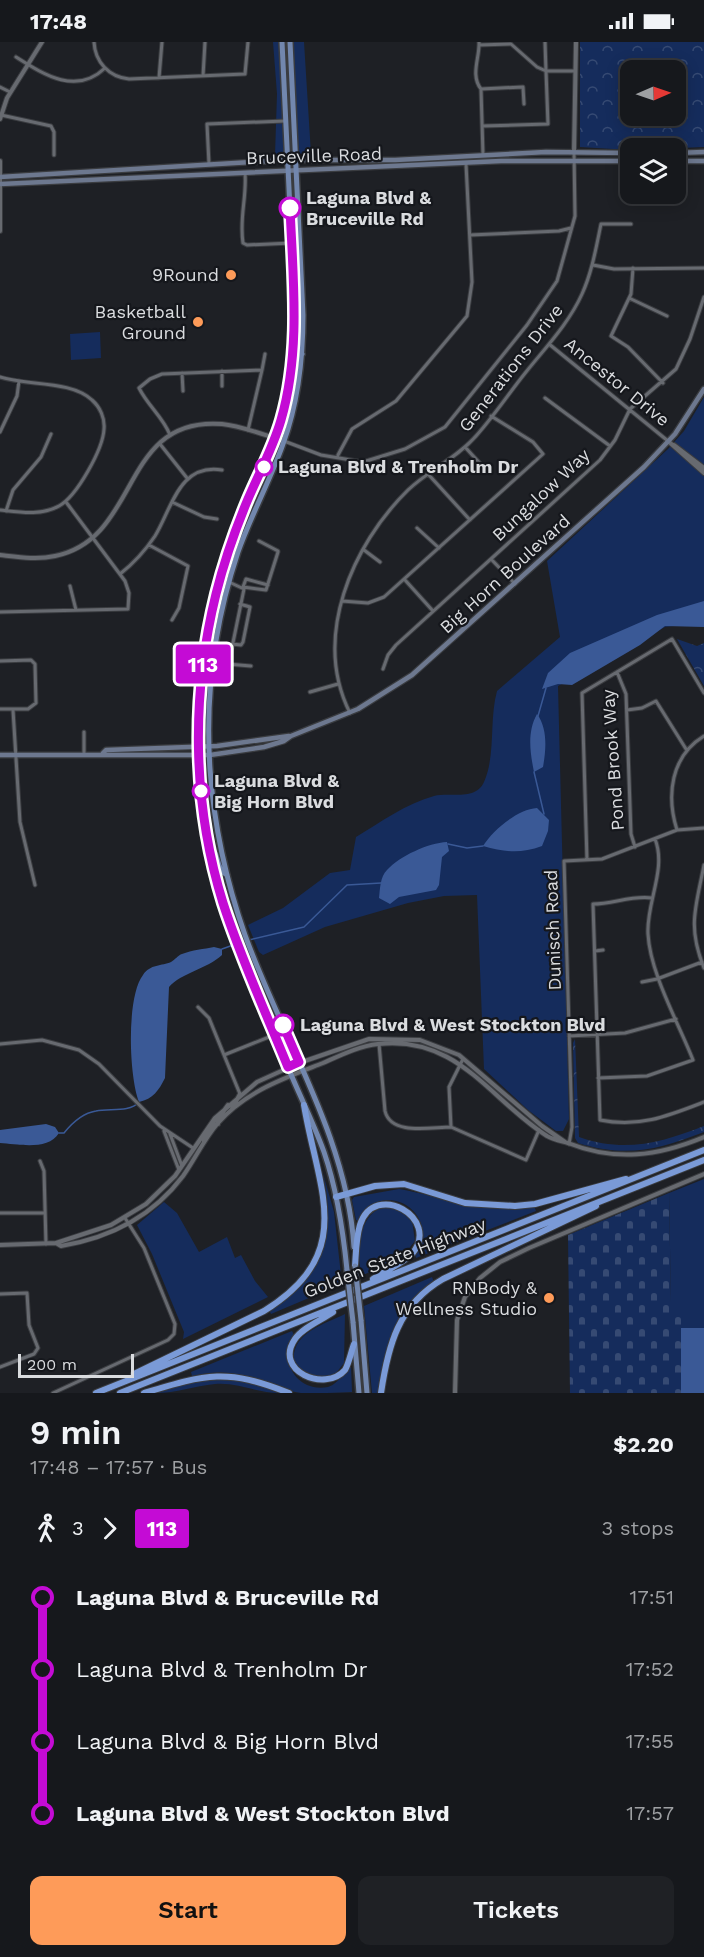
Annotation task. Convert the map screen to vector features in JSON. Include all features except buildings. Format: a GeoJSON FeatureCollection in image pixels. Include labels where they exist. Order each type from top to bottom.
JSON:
{"type":"FeatureCollection","features":[{"type":"Feature","properties":{"kind":"highway"},"geometry":{"type":"LineString","coordinates":[[95,1393],[264,1311],[280,1302],[304,1277],[321,1246],[326,1205],[304,1105]]}},
{"type":"Feature","properties":{"kind":"highway","name":"Golden State Highway"},"geometry":{"type":"LineString","coordinates":[[95,1393],[704,1150]]}},
{"type":"Feature","properties":{"kind":"highway","name":"Golden State Highway"},"geometry":{"type":"LineString","coordinates":[[120,1393],[704,1160]]}},
{"type":"Feature","properties":{"kind":"highway"},"geometry":{"type":"LineString","coordinates":[[336,1197],[386,1184],[404,1184],[465,1203],[515,1206],[535,1204],[616,1180],[633,1178]]}},
{"type":"Feature","properties":{"kind":"highway"},"geometry":{"type":"LineString","coordinates":[[381,1393],[392,1337],[404,1313],[421,1294],[442,1279],[581,1215],[616,1195]]}},
{"type":"Feature","properties":{"kind":"highway"},"geometry":{"type":"LineString","coordinates":[[355,1266],[358,1233],[366,1214],[383,1204],[403,1208],[411,1214],[419,1233],[413,1252],[363,1286]]}},
{"type":"Feature","properties":{"kind":"highway"},"geometry":{"type":"LineString","coordinates":[[344,1304],[296,1337],[292,1346],[291,1365],[303,1380],[312,1384],[331,1383],[345,1370],[354,1344]]}},
{"type":"Feature","properties":{"kind":"highway"},"geometry":{"type":"LineString","coordinates":[[144,1393],[216,1374],[249,1379],[289,1393]]}},
{"type":"Feature","properties":{"kind":"main road"},"geometry":{"type":"LineString","coordinates":[[282,42],[294,299],[293,360],[286,399],[274,438],[234,535],[216,593],[202,672],[198,755],[209,844],[234,935],[323,1150],[336,1197],[347,1270],[359,1393]]}},
{"type":"Feature","properties":{"kind":"main road"},"geometry":{"type":"LineString","coordinates":[[290,42],[303,315],[302,354],[294,404],[284,441],[248,526],[229,582],[214,663],[210,754],[214,804],[227,875],[245,934],[334,1150],[346,1193],[368,1393]]}},
{"type":"Feature","properties":{"kind":"main road","name":"Bruceville Road"},"geometry":{"type":"LineString","coordinates":[[0,177],[296,159],[394,159],[574,152],[620,153]]}},
{"type":"Feature","properties":{"kind":"main road"},"geometry":{"type":"LineString","coordinates":[[686,153],[704,152]]}},
{"type":"Feature","properties":{"kind":"main road"},"geometry":{"type":"LineString","coordinates":[[466,164],[471,159],[512,154]]}},
{"type":"Feature","properties":{"kind":"main road","name":"Bruceville Road"},"geometry":{"type":"LineString","coordinates":[[1,184],[245,173],[296,168],[574,159],[620,161]]}},
{"type":"Feature","properties":{"kind":"main road"},"geometry":{"type":"LineString","coordinates":[[686,161],[704,161]]}},
{"type":"Feature","properties":{"kind":"main road"},"geometry":{"type":"LineString","coordinates":[[294,299],[298,304],[298,348],[302,354]]}},
{"type":"Feature","properties":{"kind":"main road","name":"Big Horn Boulevard"},"geometry":{"type":"LineString","coordinates":[[0,755],[84,754],[103,753],[106,750],[210,747],[291,736],[350,713],[412,675],[644,467],[668,441],[704,389]]}},
{"type":"Feature","properties":{"kind":"main road","name":"Big Horn Boulevard"},"geometry":{"type":"LineString","coordinates":[[103,753],[104,756],[210,754],[264,747],[284,741],[291,736]]}},
{"type":"Feature","properties":{"kind":"main road"},"geometry":{"type":"LineString","coordinates":[[120,756],[122,753],[144,749]]}},
{"type":"Feature","properties":{"kind":"main road"},"geometry":{"type":"LineString","coordinates":[[209,844],[215,850],[222,872],[227,875]]}},
{"type":"Feature","properties":{"kind":"street"},"geometry":{"type":"LineString","coordinates":[[42,42],[10,92],[0,117],[51,126],[54,132],[54,154]]}},
{"type":"Feature","properties":{"kind":"street"},"geometry":{"type":"LineString","coordinates":[[94,42],[96,55],[105,68],[124,79],[245,74],[248,42]]}},
{"type":"Feature","properties":{"kind":"street"},"geometry":{"type":"LineString","coordinates":[[159,78],[162,42]]}},
{"type":"Feature","properties":{"kind":"street"},"geometry":{"type":"LineString","coordinates":[[203,76],[205,42]]}},
{"type":"Feature","properties":{"kind":"street"},"geometry":{"type":"LineString","coordinates":[[483,126],[548,124],[545,42]]}},
{"type":"Feature","properties":{"kind":"street"},"geometry":{"type":"LineString","coordinates":[[0,555],[56,556],[92,539],[115,513],[137,468],[159,442],[186,428],[209,424],[228,425],[284,441],[321,455],[338,456],[353,461],[372,460],[412,446],[445,427],[553,289],[564,263],[576,208],[574,152],[576,42]]}},
{"type":"Feature","properties":{"kind":"street"},"geometry":{"type":"LineString","coordinates":[[483,155],[481,89],[477,83],[476,73],[479,44],[511,44],[537,67],[546,70],[577,71]]}},
{"type":"Feature","properties":{"kind":"street"},"geometry":{"type":"LineString","coordinates":[[16,57],[49,77],[67,82],[89,78],[105,68]]}},
{"type":"Feature","properties":{"kind":"street"},"geometry":{"type":"LineString","coordinates":[[0,87],[10,92]]}},
{"type":"Feature","properties":{"kind":"street"},"geometry":{"type":"LineString","coordinates":[[481,89],[523,87],[524,104]]}},
{"type":"Feature","properties":{"kind":"street"},"geometry":{"type":"LineString","coordinates":[[209,165],[207,124],[285,120]]}},
{"type":"Feature","properties":{"kind":"street"},"geometry":{"type":"LineString","coordinates":[[0,161],[0,231]]}},
{"type":"Feature","properties":{"kind":"street"},"geometry":{"type":"LineString","coordinates":[[338,456],[352,429],[396,401],[466,318],[472,286],[466,164]]}},
{"type":"Feature","properties":{"kind":"street"},"geometry":{"type":"LineString","coordinates":[[245,173],[246,194],[241,210],[243,243],[246,245],[292,243]]}},
{"type":"Feature","properties":{"kind":"street","name":"Generations Drive"},"geometry":{"type":"LineString","coordinates":[[350,713],[338,684],[336,625],[354,565],[397,502],[428,474],[465,447],[549,344],[574,309],[593,265],[601,224],[631,224]]}},
{"type":"Feature","properties":{"kind":"street"},"geometry":{"type":"LineString","coordinates":[[470,235],[559,231],[571,228]]}},
{"type":"Feature","properties":{"kind":"street"},"geometry":{"type":"LineString","coordinates":[[593,265],[614,269],[704,268]]}},
{"type":"Feature","properties":{"kind":"street"},"geometry":{"type":"LineString","coordinates":[[633,268],[633,284],[629,298],[611,336],[628,347],[663,383]]}},
{"type":"Feature","properties":{"kind":"street","name":"Bungalow Way"},"geometry":{"type":"LineString","coordinates":[[383,669],[393,648],[600,460],[630,409],[663,383],[676,369],[690,339],[704,297]]}},
{"type":"Feature","properties":{"kind":"street"},"geometry":{"type":"LineString","coordinates":[[629,298],[667,316]]}},
{"type":"Feature","properties":{"kind":"street","name":"Ancestor Drive"},"geometry":{"type":"LineString","coordinates":[[549,344],[668,441]]}},
{"type":"Feature","properties":{"kind":"street"},"geometry":{"type":"LineString","coordinates":[[248,430],[265,354]]}},
{"type":"Feature","properties":{"kind":"street"},"geometry":{"type":"LineString","coordinates":[[170,435],[164,420],[151,408],[139,388],[158,375],[262,370]]}},
{"type":"Feature","properties":{"kind":"street"},"geometry":{"type":"LineString","coordinates":[[222,371],[222,386]]}},
{"type":"Feature","properties":{"kind":"street"},"geometry":{"type":"LineString","coordinates":[[182,373],[183,391]]}},
{"type":"Feature","properties":{"kind":"street"},"geometry":{"type":"LineString","coordinates":[[0,377],[80,393],[92,399],[102,414],[104,427],[102,440],[78,488],[66,502],[42,512],[0,510]]}},
{"type":"Feature","properties":{"kind":"street"},"geometry":{"type":"LineString","coordinates":[[0,432],[17,396],[19,381]]}},
{"type":"Feature","properties":{"kind":"street"},"geometry":{"type":"LineString","coordinates":[[545,398],[610,446]]}},
{"type":"Feature","properties":{"kind":"street"},"geometry":{"type":"LineString","coordinates":[[342,601],[364,604],[377,601],[405,580],[543,454],[533,442],[491,416]]}},
{"type":"Feature","properties":{"kind":"street"},"geometry":{"type":"LineString","coordinates":[[6,511],[13,490],[41,457],[51,434]]}},
{"type":"Feature","properties":{"kind":"street"},"geometry":{"type":"LineString","coordinates":[[668,441],[704,468]]}},
{"type":"Feature","properties":{"kind":"street"},"geometry":{"type":"LineString","coordinates":[[668,441],[704,473]]}},
{"type":"Feature","properties":{"kind":"street"},"geometry":{"type":"LineString","coordinates":[[159,442],[187,478]]}},
{"type":"Feature","properties":{"kind":"street"},"geometry":{"type":"LineString","coordinates":[[465,447],[484,469]]}},
{"type":"Feature","properties":{"kind":"street"},"geometry":{"type":"LineString","coordinates":[[120,574],[149,545],[187,478],[205,470],[222,470]]}},
{"type":"Feature","properties":{"kind":"street"},"geometry":{"type":"LineString","coordinates":[[428,474],[471,520]]}},
{"type":"Feature","properties":{"kind":"street"},"geometry":{"type":"LineString","coordinates":[[0,612],[128,609],[128,588],[120,574],[66,502]]}},
{"type":"Feature","properties":{"kind":"street"},"geometry":{"type":"LineString","coordinates":[[172,502],[204,517],[216,519]]}},
{"type":"Feature","properties":{"kind":"street"},"geometry":{"type":"LineString","coordinates":[[417,528],[439,548]]}},
{"type":"Feature","properties":{"kind":"street"},"geometry":{"type":"LineString","coordinates":[[229,582],[265,591],[278,551],[259,541]]}},
{"type":"Feature","properties":{"kind":"street"},"geometry":{"type":"LineString","coordinates":[[149,545],[188,566],[179,608],[172,620]]}},
{"type":"Feature","properties":{"kind":"street"},"geometry":{"type":"LineString","coordinates":[[364,550],[380,562]]}},
{"type":"Feature","properties":{"kind":"street"},"geometry":{"type":"LineString","coordinates":[[492,559],[515,584]]}},
{"type":"Feature","properties":{"kind":"street"},"geometry":{"type":"LineString","coordinates":[[227,664],[246,579],[268,585]]}},
{"type":"Feature","properties":{"kind":"street"},"geometry":{"type":"LineString","coordinates":[[405,580],[433,611]]}},
{"type":"Feature","properties":{"kind":"street"},"geometry":{"type":"LineString","coordinates":[[70,586],[76,610]]}},
{"type":"Feature","properties":{"kind":"street"},"geometry":{"type":"LineString","coordinates":[[232,644],[241,645],[243,642],[250,607],[240,604]]}},
{"type":"Feature","properties":{"kind":"street"},"geometry":{"type":"LineString","coordinates":[[587,860],[582,693],[672,639],[704,693]]}},
{"type":"Feature","properties":{"kind":"street"},"geometry":{"type":"LineString","coordinates":[[0,661],[31,660],[35,664],[36,703],[28,709],[0,709]]}},
{"type":"Feature","properties":{"kind":"street"},"geometry":{"type":"LineString","coordinates":[[214,663],[251,666]]}},
{"type":"Feature","properties":{"kind":"street","name":"Pond Brook Way"},"geometry":{"type":"LineString","coordinates":[[617,672],[625,688],[631,834],[634,847]]}},
{"type":"Feature","properties":{"kind":"street"},"geometry":{"type":"LineString","coordinates":[[310,692],[338,684]]}},
{"type":"Feature","properties":{"kind":"street"},"geometry":{"type":"LineString","coordinates":[[627,710],[642,708],[656,700],[686,750]]}},
{"type":"Feature","properties":{"kind":"street"},"geometry":{"type":"LineString","coordinates":[[13,710],[20,822],[35,885]]}},
{"type":"Feature","properties":{"kind":"street"},"geometry":{"type":"LineString","coordinates":[[84,732],[84,754]]}},
{"type":"Feature","properties":{"kind":"street"},"geometry":{"type":"LineString","coordinates":[[677,830],[674,818],[674,774],[686,750],[704,736]]}},
{"type":"Feature","properties":{"kind":"street","name":"Dunisch Road"},"geometry":{"type":"LineString","coordinates":[[567,1143],[572,1127],[564,861],[610,857],[677,830],[704,828]]}},
{"type":"Feature","properties":{"kind":"street"},"geometry":{"type":"LineString","coordinates":[[598,1078],[647,1076],[693,1060],[660,978],[648,935],[659,861],[655,839]]}},
{"type":"Feature","properties":{"kind":"street"},"geometry":{"type":"LineString","coordinates":[[704,865],[693,926],[704,968]]}},
{"type":"Feature","properties":{"kind":"street"},"geometry":{"type":"LineString","coordinates":[[652,898],[638,897],[615,903],[593,904],[600,1120],[621,1124],[648,1122],[704,1102]]}},
{"type":"Feature","properties":{"kind":"street"},"geometry":{"type":"LineString","coordinates":[[594,951],[603,951]]}},
{"type":"Feature","properties":{"kind":"street"},"geometry":{"type":"LineString","coordinates":[[642,982],[660,978],[702,962]]}},
{"type":"Feature","properties":{"kind":"street"},"geometry":{"type":"LineString","coordinates":[[198,1007],[209,1018],[240,1094]]}},
{"type":"Feature","properties":{"kind":"street"},"geometry":{"type":"LineString","coordinates":[[570,1036],[636,1031],[676,1019]]}},
{"type":"Feature","properties":{"kind":"street"},"geometry":{"type":"LineString","coordinates":[[224,1055],[275,1034]]}},
{"type":"Feature","properties":{"kind":"street"},"geometry":{"type":"LineString","coordinates":[[0,1245],[56,1243],[100,1230],[125,1218],[157,1195],[180,1168],[215,1118],[240,1094],[257,1082],[299,1062],[356,1043],[387,1038],[420,1040],[464,1058],[542,1126],[567,1143]]}},
{"type":"Feature","properties":{"kind":"street"},"geometry":{"type":"LineString","coordinates":[[0,1044],[42,1040],[69,1046],[93,1059],[164,1129],[193,1148]]}},
{"type":"Feature","properties":{"kind":"street"},"geometry":{"type":"LineString","coordinates":[[378,1044],[385,1111],[388,1121],[398,1127],[451,1127],[526,1160],[538,1130]]}},
{"type":"Feature","properties":{"kind":"street"},"geometry":{"type":"LineString","coordinates":[[56,1243],[61,1246],[82,1242],[129,1224],[150,1210],[173,1187],[218,1124],[231,1110],[261,1089],[357,1048],[378,1044],[426,1048],[460,1063],[538,1130],[557,1141],[596,1153],[632,1156],[661,1153],[704,1137]]}},
{"type":"Feature","properties":{"kind":"street"},"geometry":{"type":"LineString","coordinates":[[451,1127],[449,1086],[464,1058]]}},
{"type":"Feature","properties":{"kind":"street"},"geometry":{"type":"LineString","coordinates":[[231,1110],[240,1094]]}},
{"type":"Feature","properties":{"kind":"street"},"geometry":{"type":"LineString","coordinates":[[218,1124],[228,1104]]}},
{"type":"Feature","properties":{"kind":"street"},"geometry":{"type":"LineString","coordinates":[[204,1142],[204,1137],[215,1118]]}},
{"type":"Feature","properties":{"kind":"street"},"geometry":{"type":"LineString","coordinates":[[164,1129],[180,1168]]}},
{"type":"Feature","properties":{"kind":"street"},"geometry":{"type":"LineString","coordinates":[[169,1132],[180,1168]]}},
{"type":"Feature","properties":{"kind":"street"},"geometry":{"type":"LineString","coordinates":[[40,1161],[44,1171],[46,1244]]}},
{"type":"Feature","properties":{"kind":"street"},"geometry":{"type":"LineString","coordinates":[[455,1393],[457,1320],[465,1297],[480,1278],[500,1262],[529,1248],[704,1174]]}},
{"type":"Feature","properties":{"kind":"street"},"geometry":{"type":"LineString","coordinates":[[0,1213],[45,1213]]}},
{"type":"Feature","properties":{"kind":"street"},"geometry":{"type":"LineString","coordinates":[[53,1393],[168,1341],[174,1334],[175,1324],[148,1258],[125,1218]]}},
{"type":"Feature","properties":{"kind":"street"},"geometry":{"type":"LineString","coordinates":[[0,1294],[27,1293],[29,1325],[38,1348],[34,1354],[0,1367]]}},
{"type":"Feature","properties":{"kind":"green space"},"geometry":{"type":"Polygon","coordinates":[[[273,42],[304,42],[311,154],[275,155],[277,94],[273,42]]]}},
{"type":"Feature","properties":{"kind":"green space"},"geometry":{"type":"Polygon","coordinates":[[[580,42],[704,42],[704,147],[686,148],[686,138],[620,138],[620,149],[580,147],[580,42]]]}},
{"type":"Feature","properties":{"kind":"green space"},"geometry":{"type":"Polygon","coordinates":[[[100,332],[101,358],[71,360],[70,334],[100,332]]]}},
{"type":"Feature","properties":{"kind":"green space"},"geometry":{"type":"Polygon","coordinates":[[[704,397],[704,604],[697,623],[665,627],[558,686],[569,1119],[563,1131],[556,1131],[528,1110],[484,1069],[477,895],[444,896],[408,903],[325,927],[263,955],[259,952],[248,925],[283,908],[330,873],[350,870],[356,837],[394,814],[434,796],[469,794],[480,788],[488,772],[497,691],[560,637],[547,561],[668,449],[684,431],[704,397]]]}},
{"type":"Feature","properties":{"kind":"green space"},"geometry":{"type":"Polygon","coordinates":[[[677,639],[697,646],[704,643],[704,686],[677,639]]]}},
{"type":"Feature","properties":{"kind":"green space"},"geometry":{"type":"Polygon","coordinates":[[[575,1039],[579,1137],[596,1142],[627,1145],[657,1141],[704,1126],[704,1132],[642,1150],[612,1150],[578,1143],[575,1138],[573,1043],[575,1039]]]}},
{"type":"Feature","properties":{"kind":"green space"},"geometry":{"type":"Polygon","coordinates":[[[322,1170],[334,1212],[342,1284],[271,1314],[269,1310],[302,1283],[321,1250],[328,1213],[322,1170]]]}},
{"type":"Feature","properties":{"kind":"green space"},"geometry":{"type":"Polygon","coordinates":[[[704,1179],[704,1328],[681,1328],[681,1303],[671,1303],[669,1193],[704,1179]]]}},
{"type":"Feature","properties":{"kind":"green space"},"geometry":{"type":"Polygon","coordinates":[[[399,1189],[483,1207],[499,1209],[534,1206],[536,1211],[416,1258],[415,1254],[422,1239],[421,1225],[416,1213],[406,1205],[394,1200],[381,1201],[369,1208],[359,1221],[356,1220],[352,1200],[354,1197],[399,1189]]]}},
{"type":"Feature","properties":{"kind":"green space"},"geometry":{"type":"Polygon","coordinates":[[[669,1193],[671,1302],[681,1303],[681,1393],[570,1393],[568,1235],[669,1193]]]}},
{"type":"Feature","properties":{"kind":"green space"},"geometry":{"type":"Polygon","coordinates":[[[164,1202],[177,1213],[199,1252],[227,1237],[235,1258],[241,1255],[255,1281],[268,1297],[183,1339],[184,1332],[152,1254],[137,1225],[164,1202]]]}},
{"type":"Feature","properties":{"kind":"green space"},"geometry":{"type":"Polygon","coordinates":[[[386,1206],[398,1208],[412,1220],[415,1241],[401,1258],[361,1276],[359,1256],[364,1225],[376,1210],[386,1206]]]}},
{"type":"Feature","properties":{"kind":"green space"},"geometry":{"type":"Polygon","coordinates":[[[432,1277],[434,1282],[420,1292],[400,1317],[389,1345],[379,1393],[372,1393],[364,1306],[432,1277]]]}},
{"type":"Feature","properties":{"kind":"green space"},"geometry":{"type":"Polygon","coordinates":[[[345,1314],[344,1363],[333,1377],[308,1379],[294,1363],[297,1344],[318,1326],[345,1314]]]}},
{"type":"Feature","properties":{"kind":"green space"},"geometry":{"type":"Polygon","coordinates":[[[292,1331],[294,1335],[288,1355],[289,1364],[299,1380],[317,1388],[328,1387],[336,1383],[351,1366],[352,1392],[301,1393],[224,1372],[192,1376],[191,1372],[292,1331]]]}},
{"type":"Feature","properties":{"kind":"green space"},"geometry":{"type":"Polygon","coordinates":[[[204,1379],[241,1379],[279,1393],[223,1384],[155,1393],[204,1379]]]}},
{"type":"Feature","properties":{"kind":"shaded area"},"geometry":{"type":"Polygon","coordinates":[[[704,601],[704,627],[665,626],[640,645],[572,685],[558,684],[542,689],[548,673],[570,653],[657,615],[704,601]]]}},
{"type":"Feature","properties":{"kind":"shaded area"},"geometry":{"type":"Polygon","coordinates":[[[537,714],[545,733],[545,747],[543,767],[534,772],[531,735],[537,714]]]}},
{"type":"Feature","properties":{"kind":"shaded area"},"geometry":{"type":"Polygon","coordinates":[[[537,808],[549,820],[548,831],[542,846],[512,851],[483,846],[493,833],[514,816],[537,808]]]}},
{"type":"Feature","properties":{"kind":"shaded area"},"geometry":{"type":"Polygon","coordinates":[[[447,842],[449,851],[442,857],[439,885],[436,890],[399,897],[390,904],[379,898],[383,876],[393,865],[423,848],[447,842]]]}},
{"type":"Feature","properties":{"kind":"shaded area"},"geometry":{"type":"Polygon","coordinates":[[[214,947],[222,949],[222,955],[180,978],[169,987],[165,1078],[155,1093],[139,1102],[133,1075],[131,1037],[134,1001],[143,975],[153,967],[171,962],[179,955],[214,947]]]}},
{"type":"Feature","properties":{"kind":"shaded area"},"geometry":{"type":"Polygon","coordinates":[[[46,1124],[55,1127],[59,1133],[48,1142],[32,1145],[0,1143],[0,1130],[46,1124]]]}},
{"type":"Feature","properties":{"kind":"shaded area"},"geometry":{"type":"Polygon","coordinates":[[[681,1328],[704,1328],[704,1393],[681,1393],[681,1328]]]}},
{"type":"Feature","properties":{"kind":"waterway"},"geometry":{"type":"LineString","coordinates":[[538,716],[546,688]]}},
{"type":"Feature","properties":{"kind":"waterway"},"geometry":{"type":"LineString","coordinates":[[534,772],[544,814]]}},
{"type":"Feature","properties":{"kind":"waterway"},"geometry":{"type":"LineString","coordinates":[[448,844],[467,848],[483,846]]}},
{"type":"Feature","properties":{"kind":"waterway"},"geometry":{"type":"LineString","coordinates":[[249,940],[304,927],[347,885],[381,883]]}},
{"type":"Feature","properties":{"kind":"waterway"},"geometry":{"type":"LineString","coordinates":[[222,949],[236,944]]}},
{"type":"Feature","properties":{"kind":"waterway"},"geometry":{"type":"LineString","coordinates":[[59,1133],[64,1133],[74,1122],[91,1112],[130,1108],[139,1102]]}},
{"type":"Feature","properties":{"kind":"bus line","name":"113"},"geometry":{"type":"LineString","coordinates":[[283,1025],[299,1062],[288,1067],[234,935],[218,884],[203,815],[198,755],[202,672],[216,593],[248,498],[269,455],[281,420],[289,385],[295,332],[290,208]]}},
{"type":"Feature","properties":{"kind":"place","name":"Laguna Blvd & Bruceville Rd"},"geometry":{"type":"Point","coordinates":[290,208]}},
{"type":"Feature","properties":{"kind":"place","name":"9Round"},"geometry":{"type":"Point","coordinates":[231,275]}},
{"type":"Feature","properties":{"kind":"place","name":"Basketball Ground"},"geometry":{"type":"Point","coordinates":[198,322]}},
{"type":"Feature","properties":{"kind":"place","name":"Laguna Blvd & Trenholm Dr"},"geometry":{"type":"Point","coordinates":[264,467]}},
{"type":"Feature","properties":{"kind":"place","name":"Laguna Blvd & Big Horn Blvd"},"geometry":{"type":"Point","coordinates":[201,791]}},
{"type":"Feature","properties":{"kind":"place","name":"Laguna Blvd & West Stockton Blvd"},"geometry":{"type":"Point","coordinates":[283,1025]}},
{"type":"Feature","properties":{"kind":"place","name":"RNBody & Wellness Studio"},"geometry":{"type":"Point","coordinates":[549,1298]}}]}
